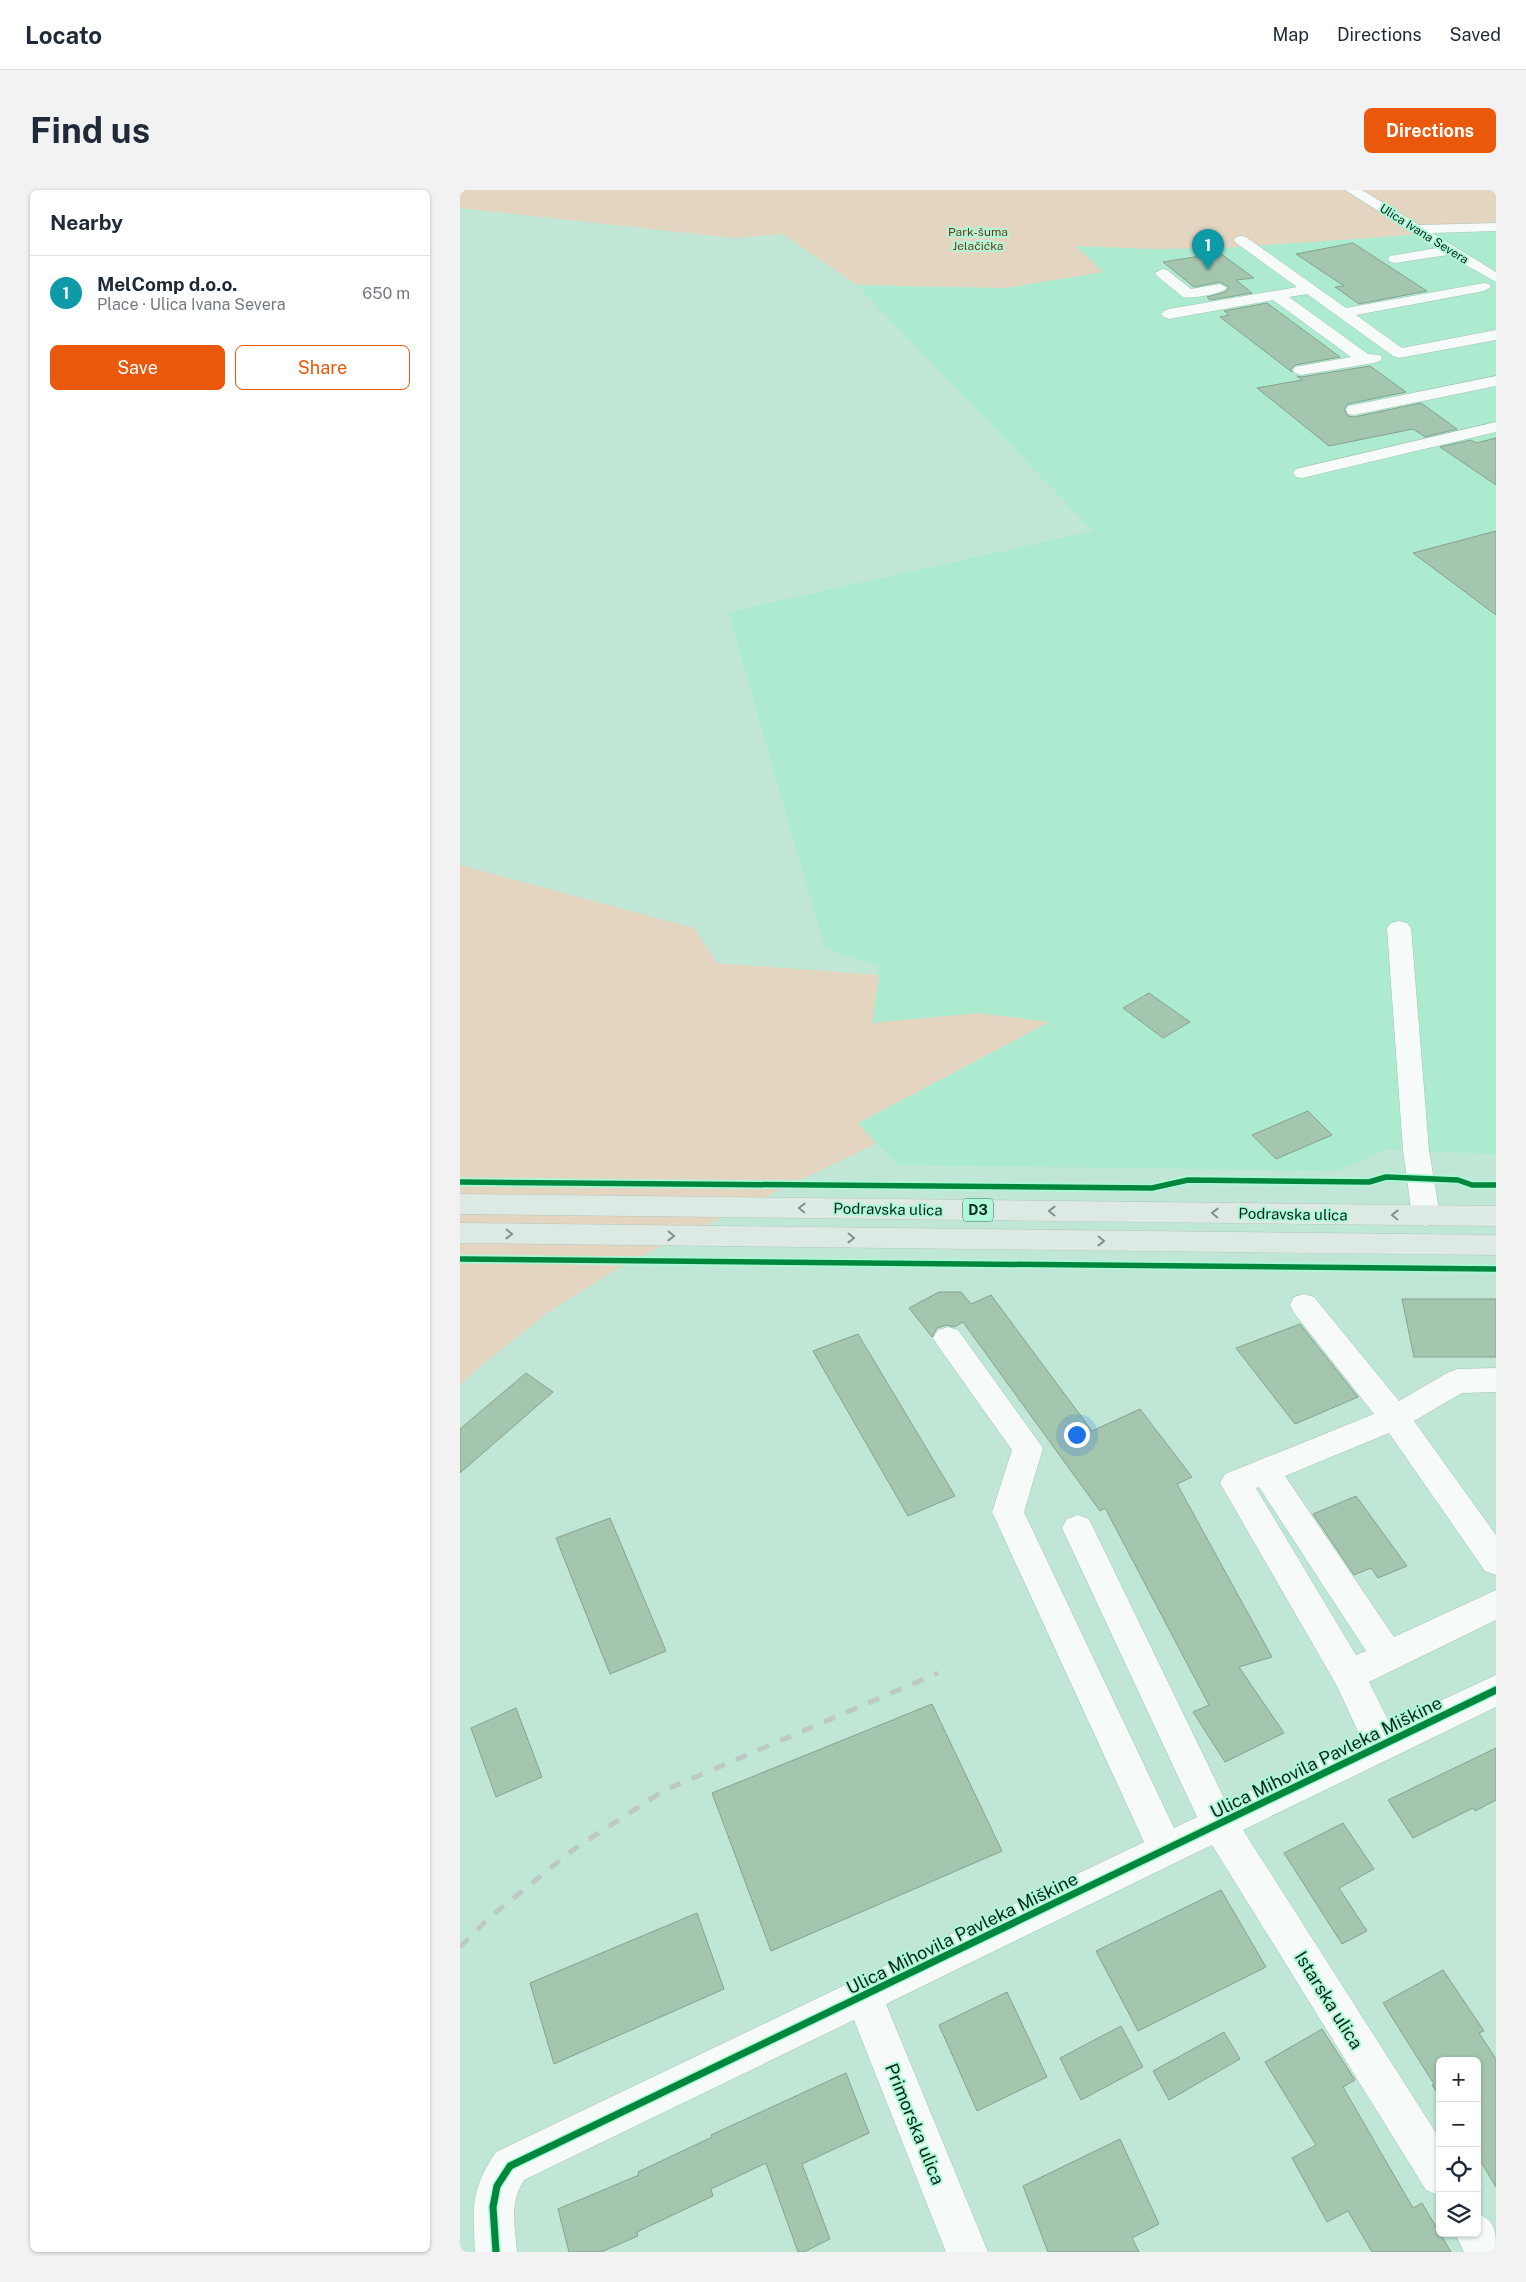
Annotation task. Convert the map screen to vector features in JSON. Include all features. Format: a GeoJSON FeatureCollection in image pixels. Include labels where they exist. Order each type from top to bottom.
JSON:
{"type":"FeatureCollection","features":[{"type":"Feature","properties":{"kind":"main road","name":"Podravska ulica"},"geometry":{"type":"LineString","coordinates":[[460,1204],[1496,1216]]}},
{"type":"Feature","properties":{"kind":"main road","name":"Podravska ulica"},"geometry":{"type":"LineString","coordinates":[[460,1233],[1496,1245]]}},
{"type":"Feature","properties":{"kind":"street","name":"Ulica Ivana Severa"},"geometry":{"type":"LineString","coordinates":[[1352,190],[1450,250],[1490,282]]}},
{"type":"Feature","properties":{"kind":"street"},"geometry":{"type":"LineString","coordinates":[[1418,230],[1496,227]]}},
{"type":"Feature","properties":{"kind":"street"},"geometry":{"type":"LineString","coordinates":[[1241,240],[1400,353]]}},
{"type":"Feature","properties":{"kind":"street"},"geometry":{"type":"LineString","coordinates":[[1395,259],[1450,250]]}},
{"type":"Feature","properties":{"kind":"street"},"geometry":{"type":"LineString","coordinates":[[1162,272],[1188,294],[1234,285]]}},
{"type":"Feature","properties":{"kind":"street"},"geometry":{"type":"LineString","coordinates":[[1272,278],[1290,275]]}},
{"type":"Feature","properties":{"kind":"street"},"geometry":{"type":"LineString","coordinates":[[1342,313],[1490,282]]}},
{"type":"Feature","properties":{"kind":"street"},"geometry":{"type":"LineString","coordinates":[[1169,314],[1310,289]]}},
{"type":"Feature","properties":{"kind":"street"},"geometry":{"type":"LineString","coordinates":[[1276,295],[1364,359]]}},
{"type":"Feature","properties":{"kind":"street"},"geometry":{"type":"LineString","coordinates":[[1428,335],[1496,323]]}},
{"type":"Feature","properties":{"kind":"street"},"geometry":{"type":"LineString","coordinates":[[1301,370],[1496,335]]}},
{"type":"Feature","properties":{"kind":"street"},"geometry":{"type":"LineString","coordinates":[[1354,410],[1496,381]]}},
{"type":"Feature","properties":{"kind":"street"},"geometry":{"type":"LineString","coordinates":[[1302,473],[1496,427]]}},
{"type":"Feature","properties":{"kind":"street"},"geometry":{"type":"LineString","coordinates":[[1399,928],[1416,1150],[1426,1216]]}},
{"type":"Feature","properties":{"kind":"street"},"geometry":{"type":"LineString","coordinates":[[1304,1305],[1395,1418],[1496,1561]]}},
{"type":"Feature","properties":{"kind":"street"},"geometry":{"type":"LineString","coordinates":[[948,1338],[1028,1448],[1008,1512],[1166,1850]]}},
{"type":"Feature","properties":{"kind":"street"},"geometry":{"type":"LineString","coordinates":[[1382,1745],[1349,1675],[1291,1573],[1236,1484],[1395,1418],[1457,1381],[1496,1380]]}},
{"type":"Feature","properties":{"kind":"street"},"geometry":{"type":"LineString","coordinates":[[1266,1473],[1388,1656]]}},
{"type":"Feature","properties":{"kind":"street","name":"Istarska ulica"},"geometry":{"type":"LineString","coordinates":[[1078,1528],[1219,1825],[1436,2170]]}},
{"type":"Feature","properties":{"kind":"street"},"geometry":{"type":"LineString","coordinates":[[1349,1675],[1496,1604]]}},
{"type":"Feature","properties":{"kind":"street","name":"Ulica Mihovila Pavleka Miškine"},"geometry":{"type":"LineString","coordinates":[[495,2246],[493,2207],[497,2186],[510,2166],[1496,1690]]}},
{"type":"Feature","properties":{"kind":"street","name":"Primorska ulica"},"geometry":{"type":"LineString","coordinates":[[864,1996],[967,2252]]}},
{"type":"Feature","properties":{"kind":"street"},"geometry":{"type":"LineString","coordinates":[[1479,2237],[1488,2252]]}},
{"type":"Feature","properties":{"kind":"shaded area"},"geometry":{"type":"Polygon","coordinates":[[[1496,229],[1496,1154],[1386,1150],[1337,1171],[898,1165],[858,1124],[1048,1023],[923,1019],[871,1023],[879,965],[825,949],[728,612],[1093,531],[857,285],[1006,288],[1103,272],[1075,246],[1153,249],[1222,248],[1496,229]]]}},
{"type":"Feature","properties":{"kind":"green space","name":"Park-šuma Jelačićka"},"geometry":{"type":"Polygon","coordinates":[[[460,190],[1496,190],[1496,229],[1222,248],[1153,249],[1076,246],[1103,272],[1006,288],[857,285],[783,234],[734,238],[460,208],[460,190]]]}},
{"type":"Feature","properties":{"kind":"green space"},"geometry":{"type":"Polygon","coordinates":[[[460,865],[694,928],[717,963],[879,975],[872,1023],[978,1013],[1049,1022],[858,1123],[876,1144],[625,1264],[549,1312],[478,1368],[460,1385],[460,865]]]}},
{"type":"Feature","properties":{"kind":"building"},"geometry":{"type":"Polygon","coordinates":[[[1353,243],[1427,291],[1359,304],[1335,287],[1344,286],[1296,254],[1353,243]]]}},
{"type":"Feature","properties":{"kind":"building"},"geometry":{"type":"Polygon","coordinates":[[[1220,253],[1254,278],[1236,280],[1252,293],[1210,300],[1207,297],[1225,292],[1229,287],[1220,282],[1194,287],[1163,262],[1220,253]]]}},
{"type":"Feature","properties":{"kind":"building"},"geometry":{"type":"Polygon","coordinates":[[[1267,303],[1340,357],[1295,365],[1291,369],[1292,372],[1220,317],[1229,315],[1224,311],[1267,303]]]}},
{"type":"Feature","properties":{"kind":"building"},"geometry":{"type":"Polygon","coordinates":[[[1370,366],[1406,392],[1348,404],[1344,409],[1348,416],[1354,417],[1421,403],[1457,429],[1425,437],[1413,429],[1329,446],[1257,388],[1302,380],[1297,376],[1301,377],[1370,366]]]}},
{"type":"Feature","properties":{"kind":"building"},"geometry":{"type":"Polygon","coordinates":[[[1496,438],[1496,485],[1440,447],[1471,440],[1476,443],[1496,438]]]}},
{"type":"Feature","properties":{"kind":"building"},"geometry":{"type":"Polygon","coordinates":[[[1496,531],[1496,615],[1413,553],[1496,531]]]}},
{"type":"Feature","properties":{"kind":"building"},"geometry":{"type":"Polygon","coordinates":[[[1149,993],[1190,1022],[1163,1038],[1123,1008],[1149,993]]]}},
{"type":"Feature","properties":{"kind":"building"},"geometry":{"type":"Polygon","coordinates":[[[1308,1111],[1332,1135],[1276,1159],[1252,1135],[1308,1111]]]}},
{"type":"Feature","properties":{"kind":"building"},"geometry":{"type":"Polygon","coordinates":[[[939,1292],[961,1292],[971,1304],[991,1295],[1092,1431],[1140,1409],[1192,1477],[1177,1484],[1272,1657],[1239,1667],[1284,1733],[1225,1762],[1193,1712],[1209,1705],[1105,1508],[1100,1511],[963,1322],[954,1327],[947,1325],[937,1328],[932,1337],[909,1308],[939,1292]]]}},
{"type":"Feature","properties":{"kind":"building"},"geometry":{"type":"Polygon","coordinates":[[[1402,1299],[1496,1299],[1496,1357],[1414,1357],[1402,1299]]]}},
{"type":"Feature","properties":{"kind":"building"},"geometry":{"type":"Polygon","coordinates":[[[1300,1324],[1358,1397],[1295,1424],[1236,1348],[1300,1324]]]}},
{"type":"Feature","properties":{"kind":"building"},"geometry":{"type":"Polygon","coordinates":[[[858,1334],[955,1496],[908,1516],[813,1351],[858,1334]]]}},
{"type":"Feature","properties":{"kind":"building"},"geometry":{"type":"Polygon","coordinates":[[[526,1373],[553,1392],[460,1473],[460,1429],[526,1373]]]}},
{"type":"Feature","properties":{"kind":"building"},"geometry":{"type":"Polygon","coordinates":[[[1356,1496],[1407,1566],[1378,1578],[1371,1568],[1354,1575],[1313,1514],[1356,1496]]]}},
{"type":"Feature","properties":{"kind":"building"},"geometry":{"type":"Polygon","coordinates":[[[610,1518],[666,1651],[610,1674],[556,1538],[610,1518]]]}},
{"type":"Feature","properties":{"kind":"building"},"geometry":{"type":"Polygon","coordinates":[[[932,1704],[1002,1851],[771,1951],[712,1793],[932,1704]]]}},
{"type":"Feature","properties":{"kind":"building"},"geometry":{"type":"Polygon","coordinates":[[[516,1708],[542,1777],[496,1797],[471,1728],[516,1708]]]}},
{"type":"Feature","properties":{"kind":"building"},"geometry":{"type":"Polygon","coordinates":[[[1496,1748],[1496,1800],[1475,1811],[1473,1808],[1413,1838],[1388,1800],[1496,1748]]]}},
{"type":"Feature","properties":{"kind":"building"},"geometry":{"type":"Polygon","coordinates":[[[1343,1823],[1374,1869],[1339,1888],[1367,1931],[1342,1944],[1284,1853],[1343,1823]]]}},
{"type":"Feature","properties":{"kind":"building"},"geometry":{"type":"Polygon","coordinates":[[[1221,1890],[1266,1967],[1138,2031],[1096,1951],[1221,1890]]]}},
{"type":"Feature","properties":{"kind":"building"},"geometry":{"type":"Polygon","coordinates":[[[697,1913],[724,1989],[554,2064],[530,1983],[697,1913]]]}},
{"type":"Feature","properties":{"kind":"building"},"geometry":{"type":"Polygon","coordinates":[[[1443,1970],[1484,2031],[1479,2033],[1496,2059],[1496,2187],[1481,2162],[1481,2057],[1436,2057],[1436,2091],[1432,2085],[1434,2084],[1383,2003],[1443,1970]]]}},
{"type":"Feature","properties":{"kind":"building"},"geometry":{"type":"Polygon","coordinates":[[[1007,1992],[1047,2077],[977,2111],[939,2025],[1007,1992]]]}},
{"type":"Feature","properties":{"kind":"building"},"geometry":{"type":"Polygon","coordinates":[[[1121,2026],[1143,2067],[1081,2100],[1060,2058],[1121,2026]]]}},
{"type":"Feature","properties":{"kind":"building"},"geometry":{"type":"Polygon","coordinates":[[[1322,2029],[1355,2080],[1343,2087],[1413,2208],[1422,2203],[1436,2227],[1436,2237],[1442,2237],[1451,2252],[1372,2252],[1348,2211],[1327,2222],[1292,2158],[1316,2145],[1265,2062],[1322,2029]]]}},
{"type":"Feature","properties":{"kind":"building"},"geometry":{"type":"Polygon","coordinates":[[[1224,2032],[1240,2059],[1169,2100],[1153,2071],[1224,2032]]]}},
{"type":"Feature","properties":{"kind":"building"},"geometry":{"type":"Polygon","coordinates":[[[846,2073],[869,2133],[802,2164],[830,2239],[804,2252],[798,2252],[766,2163],[711,2189],[713,2196],[637,2232],[638,2236],[601,2252],[569,2252],[558,2209],[639,2175],[638,2172],[712,2137],[711,2135],[846,2073]]]}},
{"type":"Feature","properties":{"kind":"building"},"geometry":{"type":"Polygon","coordinates":[[[1120,2139],[1159,2224],[1132,2238],[1139,2252],[1048,2252],[1023,2186],[1120,2139]]]}},
{"type":"Feature","properties":{"kind":"railway"},"geometry":{"type":"LineString","coordinates":[[460,1947],[489,1918],[574,1849],[663,1791],[938,1673]]}},
{"type":"Feature","properties":{"kind":"cycle path"},"geometry":{"type":"LineString","coordinates":[[460,1182],[1152,1188],[1188,1180],[1369,1182],[1386,1177],[1458,1180],[1472,1185],[1496,1185]]}},
{"type":"Feature","properties":{"kind":"cycle path"},"geometry":{"type":"LineString","coordinates":[[460,1259],[1496,1269]]}},
{"type":"Feature","properties":{"kind":"cycle path"},"geometry":{"type":"LineString","coordinates":[[496,2252],[493,2207],[497,2186],[510,2166],[1496,1690]]}},
{"type":"Feature","properties":{"kind":"place","name":"MelComp d.o.o."},"geometry":{"type":"Point","coordinates":[1208,270]}}]}
